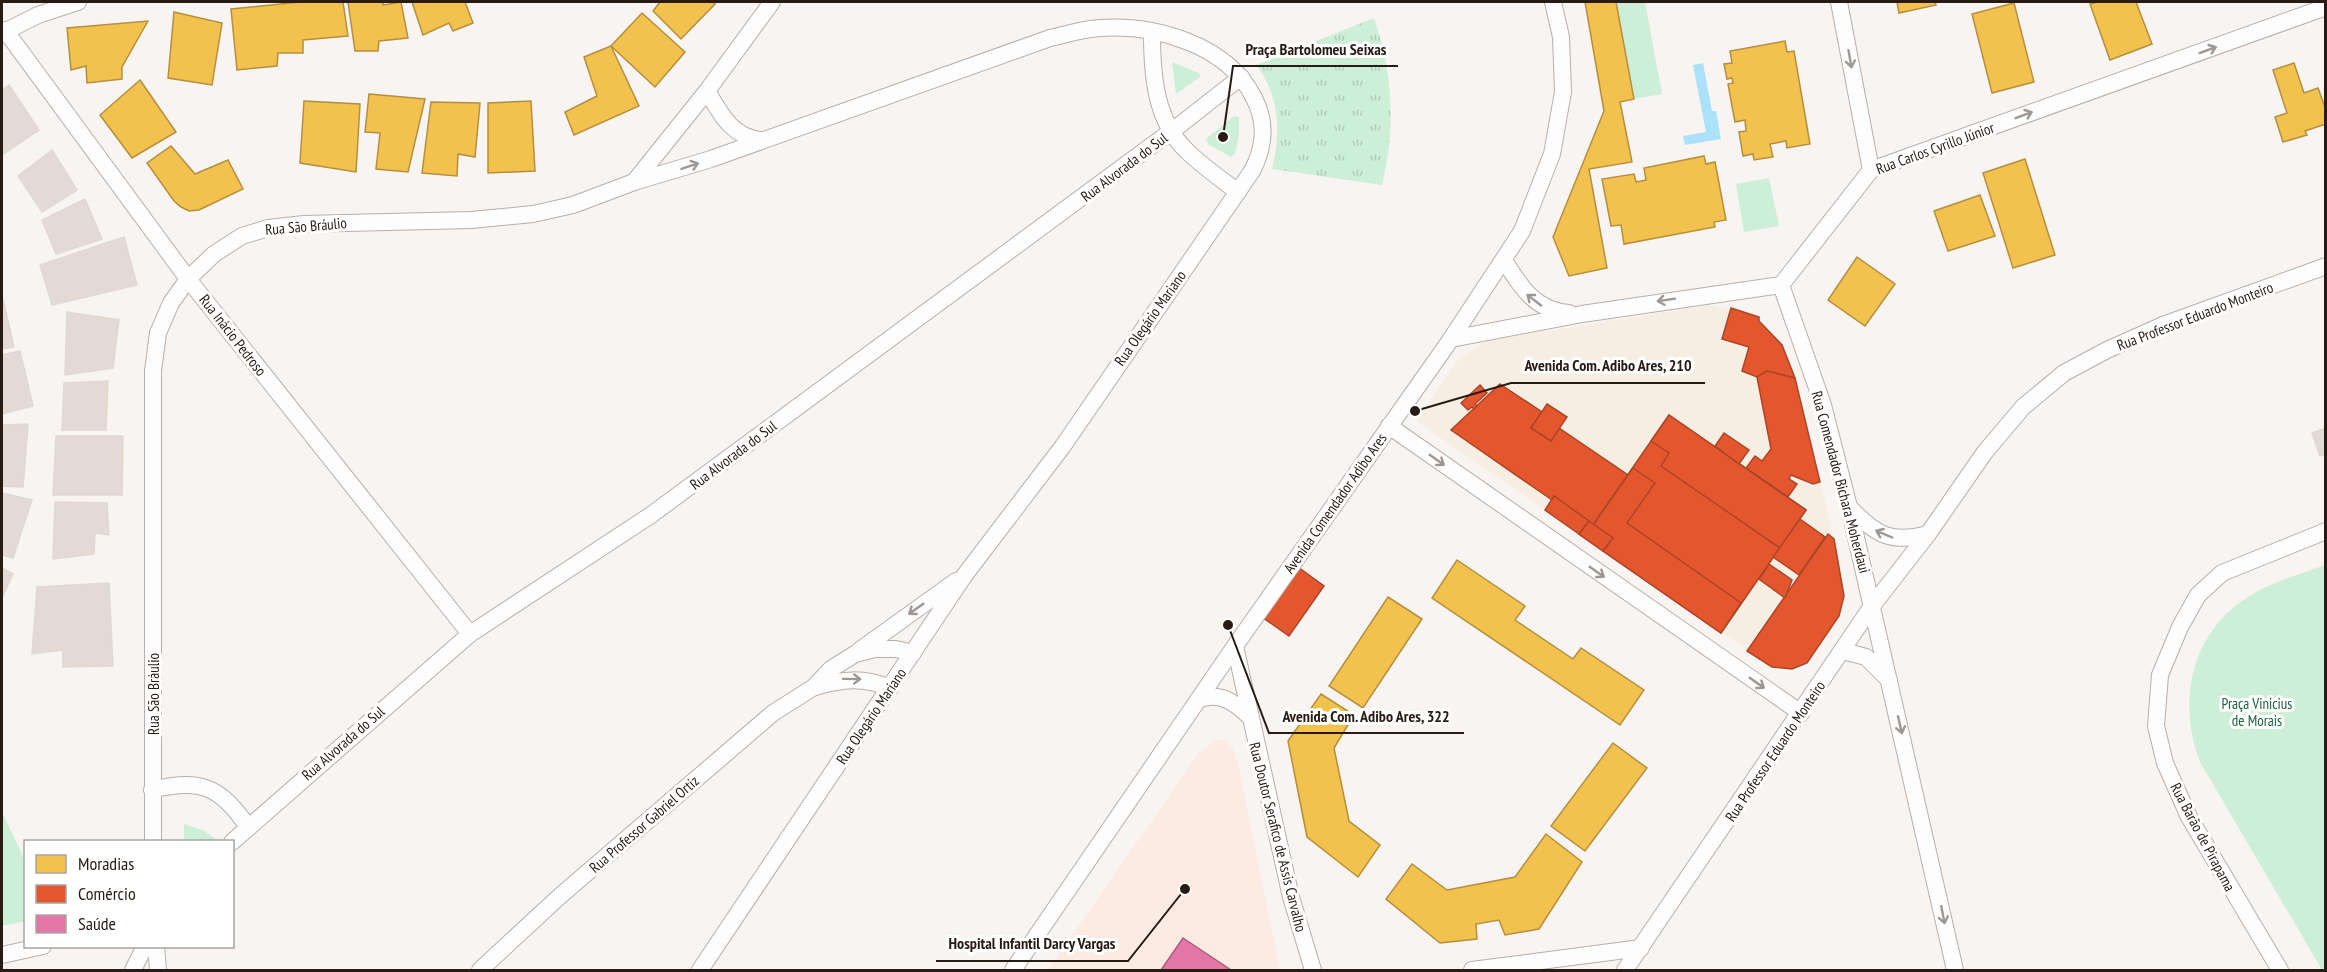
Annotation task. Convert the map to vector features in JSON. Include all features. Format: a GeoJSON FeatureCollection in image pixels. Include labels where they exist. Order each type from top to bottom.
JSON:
{"type":"FeatureCollection","features":[{"type":"Feature","properties":{"kind":"street"},"geometry":{"type":"LineString","coordinates":[[3,31],[38,15],[78,2]]}},
{"type":"Feature","properties":{"kind":"street"},"geometry":{"type":"LineString","coordinates":[[634,182],[707,91],[772,2]]}},
{"type":"Feature","properties":{"kind":"street","name":"Avenida Comendador Adibo Ares"},"geometry":{"type":"LineString","coordinates":[[1014,970],[1235,646],[1451,339],[1522,231],[1552,154],[1563,92],[1561,37],[1553,2]]}},
{"type":"Feature","properties":{"kind":"street"},"geometry":{"type":"LineString","coordinates":[[1839,2],[1870,170]]}},
{"type":"Feature","properties":{"kind":"street","name":"Rua Carlos Cyrillo Júnior"},"geometry":{"type":"LineString","coordinates":[[1782,285],[1870,170],[2325,7]]}},
{"type":"Feature","properties":{"kind":"street","name":"Rua Olegário Mariano"},"geometry":{"type":"LineString","coordinates":[[634,182],[701,163],[1050,38],[1101,28],[1152,33],[1200,47],[1218,58],[1241,77],[1256,102],[1264,135],[1261,154],[1238,192],[1063,446],[964,576],[700,970]]}},
{"type":"Feature","properties":{"kind":"street","name":"Rua Inácio Pedroso"},"geometry":{"type":"LineString","coordinates":[[3,31],[188,279],[470,634]]}},
{"type":"Feature","properties":{"kind":"street"},"geometry":{"type":"LineString","coordinates":[[1152,33],[1152,64],[1160,108],[1171,132],[1186,151],[1238,192]]}},
{"type":"Feature","properties":{"kind":"street","name":"Rua Alvorada do Sul"},"geometry":{"type":"LineString","coordinates":[[234,840],[470,634],[651,515],[1171,132],[1241,77]]}},
{"type":"Feature","properties":{"kind":"street"},"geometry":{"type":"LineString","coordinates":[[707,91],[728,125],[748,138],[760,140]]}},
{"type":"Feature","properties":{"kind":"street","name":"Rua São Bráulio"},"geometry":{"type":"LineString","coordinates":[[153,840],[153,371],[158,333],[171,303],[188,279],[214,254],[242,236],[268,228],[304,224],[471,220],[533,214],[573,205],[634,182]]}},
{"type":"Feature","properties":{"kind":"street"},"geometry":{"type":"LineString","coordinates":[[1504,260],[1525,293],[1536,303],[1549,310],[1582,314]]}},
{"type":"Feature","properties":{"kind":"street","name":"Rua Professor Eduardo Monteiro"},"geometry":{"type":"LineString","coordinates":[[1625,970],[1844,651],[1872,606],[1928,534],[1985,452],[2023,407],[2064,373],[2107,350],[2163,325],[2325,266]]}},
{"type":"Feature","properties":{"kind":"street"},"geometry":{"type":"LineString","coordinates":[[1451,339],[1582,314],[1724,291],[1782,285]]}},
{"type":"Feature","properties":{"kind":"street","name":"Rua Comendador Bichara Moherdaui"},"geometry":{"type":"LineString","coordinates":[[1782,285],[1823,405],[1849,507],[1955,970]]}},
{"type":"Feature","properties":{"kind":"street"},"geometry":{"type":"LineString","coordinates":[[1389,426],[1801,713]]}},
{"type":"Feature","properties":{"kind":"street"},"geometry":{"type":"LineString","coordinates":[[1849,507],[1867,526],[1893,538],[1928,534]]}},
{"type":"Feature","properties":{"kind":"street","name":"Rua Barão de Pirapama"},"geometry":{"type":"LineString","coordinates":[[2280,970],[2189,817],[2164,763],[2156,726],[2160,675],[2180,627],[2198,596],[2222,573],[2325,531]]}},
{"type":"Feature","properties":{"kind":"street"},"geometry":{"type":"LineString","coordinates":[[855,654],[964,576]]}},
{"type":"Feature","properties":{"kind":"street","name":"Rua Doutor Serafico de Assis Carvalho"},"geometry":{"type":"LineString","coordinates":[[1235,646],[1310,966],[1319,970]]}},
{"type":"Feature","properties":{"kind":"street","name":"Rua Professor Gabriel Ortiz"},"geometry":{"type":"LineString","coordinates":[[480,970],[560,896],[773,713],[814,687],[831,669],[855,654],[885,648],[913,653]]}},
{"type":"Feature","properties":{"kind":"street"},"geometry":{"type":"LineString","coordinates":[[1844,651],[1866,657],[1890,682]]}},
{"type":"Feature","properties":{"kind":"street","name":"Rua Professor Gabriel Ortiz"},"geometry":{"type":"LineString","coordinates":[[814,687],[842,679],[858,679],[872,681],[890,688]]}},
{"type":"Feature","properties":{"kind":"street"},"geometry":{"type":"LineString","coordinates":[[1200,699],[1217,696],[1226,698],[1250,717]]}},
{"type":"Feature","properties":{"kind":"street"},"geometry":{"type":"LineString","coordinates":[[152,790],[180,783],[208,788],[232,803],[248,827]]}},
{"type":"Feature","properties":{"kind":"street"},"geometry":{"type":"LineString","coordinates":[[2,955],[35,948]]}},
{"type":"Feature","properties":{"kind":"street"},"geometry":{"type":"LineString","coordinates":[[133,970],[144,948]]}},
{"type":"Feature","properties":{"kind":"street"},"geometry":{"type":"LineString","coordinates":[[156,948],[158,970]]}},
{"type":"Feature","properties":{"kind":"street"},"geometry":{"type":"LineString","coordinates":[[1472,970],[1641,948]]}},
{"type":"Feature","properties":{"kind":"shaded area"},"geometry":{"type":"Polygon","coordinates":[[[1709,305],[1759,317],[1759,321],[1782,345],[1795,378],[1834,539],[1844,596],[1843,607],[1807,663],[1792,669],[1772,667],[1416,421],[1459,359],[1486,341],[1709,305]]]}},
{"type":"Feature","properties":{"kind":"shaded area"},"geometry":{"type":"Polygon","coordinates":[[[1218,739],[1226,741],[1233,749],[1238,764],[1280,970],[1048,970],[1199,753],[1218,739]]]}},
{"type":"Feature","properties":{"kind":"green space"},"geometry":{"type":"Polygon","coordinates":[[[1616,2],[1645,2],[1662,94],[1634,99],[1616,2]]]}},
{"type":"Feature","properties":{"kind":"green space"},"geometry":{"type":"Polygon","coordinates":[[[1374,18],[1389,80],[1391,122],[1382,185],[1272,169],[1277,142],[1274,102],[1270,89],[1256,65],[1374,18]]]}},
{"type":"Feature","properties":{"kind":"green space"},"geometry":{"type":"Polygon","coordinates":[[[1172,62],[1199,73],[1201,76],[1176,94],[1172,62]]]}},
{"type":"Feature","properties":{"kind":"green space"},"geometry":{"type":"Polygon","coordinates":[[[1234,116],[1239,117],[1239,135],[1235,154],[1231,157],[1208,144],[1206,139],[1234,116]]]}},
{"type":"Feature","properties":{"kind":"green space"},"geometry":{"type":"Polygon","coordinates":[[[1769,178],[1779,226],[1744,232],[1736,184],[1769,178]]]}},
{"type":"Feature","properties":{"kind":"green space","name":"Praça Vinicius de Morais"},"geometry":{"type":"Polygon","coordinates":[[[2325,565],[2326,970],[2322,970],[2200,762],[2193,738],[2190,690],[2203,646],[2216,626],[2232,609],[2261,589],[2325,565]]]}},
{"type":"Feature","properties":{"kind":"green space"},"geometry":{"type":"Polygon","coordinates":[[[2,812],[24,858],[24,921],[2,926],[2,812]]]}},
{"type":"Feature","properties":{"kind":"green space"},"geometry":{"type":"Polygon","coordinates":[[[184,824],[203,830],[217,840],[184,840],[184,824]]]}},
{"type":"Feature","properties":{"kind":"water"},"geometry":{"type":"Polygon","coordinates":[[[1703,63],[1712,111],[1716,111],[1721,139],[1685,145],[1683,136],[1706,132],[1693,65],[1703,63]]]}},
{"type":"Feature","properties":{"kind":"building: Moradias"},"geometry":{"type":"Polygon","coordinates":[[[300,2],[343,2],[348,36],[303,40],[303,53],[278,53],[277,66],[237,70],[231,9],[300,2]]]}},
{"type":"Feature","properties":{"kind":"building: Moradias"},"geometry":{"type":"Polygon","coordinates":[[[348,2],[383,2],[383,5],[401,2],[408,38],[379,41],[378,51],[355,51],[348,2]]]}},
{"type":"Feature","properties":{"kind":"building: Moradias"},"geometry":{"type":"Polygon","coordinates":[[[412,2],[465,2],[473,23],[453,31],[449,23],[423,35],[412,2]]]}},
{"type":"Feature","properties":{"kind":"building: Moradias"},"geometry":{"type":"Polygon","coordinates":[[[660,2],[712,2],[715,4],[681,39],[653,11],[660,2]]]}},
{"type":"Feature","properties":{"kind":"building: Moradias"},"geometry":{"type":"Polygon","coordinates":[[[1585,2],[1616,2],[1634,99],[1620,102],[1632,162],[1589,169],[1607,268],[1569,276],[1553,237],[1604,111],[1585,2]]]}},
{"type":"Feature","properties":{"kind":"building: Moradias"},"geometry":{"type":"Polygon","coordinates":[[[1897,2],[1935,2],[1936,5],[1899,13],[1897,2]]]}},
{"type":"Feature","properties":{"kind":"building: Moradias"},"geometry":{"type":"Polygon","coordinates":[[[2136,2],[2152,44],[2110,60],[2090,4],[2136,2]]]}},
{"type":"Feature","properties":{"kind":"building: Moradias"},"geometry":{"type":"Polygon","coordinates":[[[2014,3],[2034,82],[1992,93],[1972,14],[2014,3]]]}},
{"type":"Feature","properties":{"kind":"building: Moradias"},"geometry":{"type":"Polygon","coordinates":[[[174,12],[222,23],[212,85],[168,78],[174,12]]]}},
{"type":"Feature","properties":{"kind":"building: Moradias"},"geometry":{"type":"Polygon","coordinates":[[[642,13],[685,52],[655,87],[611,46],[642,13]]]}},
{"type":"Feature","properties":{"kind":"building: Moradias"},"geometry":{"type":"Polygon","coordinates":[[[148,21],[122,67],[122,79],[87,83],[86,66],[71,70],[67,28],[148,21]]]}},
{"type":"Feature","properties":{"kind":"building: Moradias"},"geometry":{"type":"Polygon","coordinates":[[[1785,41],[1787,52],[1794,51],[1810,144],[1787,148],[1786,141],[1770,144],[1773,157],[1754,160],[1753,154],[1743,156],[1739,132],[1746,131],[1745,120],[1735,122],[1728,84],[1733,83],[1732,78],[1727,79],[1724,64],[1732,63],[1730,51],[1785,41]]]}},
{"type":"Feature","properties":{"kind":"building: Moradias"},"geometry":{"type":"Polygon","coordinates":[[[611,46],[639,106],[574,135],[565,112],[597,96],[584,57],[611,46]]]}},
{"type":"Feature","properties":{"kind":"building: Moradias"},"geometry":{"type":"Polygon","coordinates":[[[2294,63],[2304,93],[2318,88],[2326,110],[2326,124],[2305,131],[2307,135],[2283,142],[2275,117],[2287,113],[2273,70],[2294,63]]]}},
{"type":"Feature","properties":{"kind":"building: Moradias"},"geometry":{"type":"Polygon","coordinates":[[[140,80],[176,132],[132,158],[100,115],[140,80]]]}},
{"type":"Feature","properties":{"kind":"building: Moradias"},"geometry":{"type":"Polygon","coordinates":[[[369,94],[425,99],[408,172],[376,169],[380,133],[365,132],[369,94]]]}},
{"type":"Feature","properties":{"kind":"building: Moradias"},"geometry":{"type":"Polygon","coordinates":[[[304,101],[360,104],[356,172],[300,163],[304,101]]]}},
{"type":"Feature","properties":{"kind":"building: Moradias"},"geometry":{"type":"Polygon","coordinates":[[[531,101],[535,171],[488,173],[488,103],[531,101]]]}},
{"type":"Feature","properties":{"kind":"building: Moradias"},"geometry":{"type":"Polygon","coordinates":[[[431,102],[480,103],[475,157],[458,154],[457,176],[422,173],[431,102]]]}},
{"type":"Feature","properties":{"kind":"building: Moradias"},"geometry":{"type":"Polygon","coordinates":[[[171,146],[195,174],[228,160],[243,189],[199,210],[189,211],[181,207],[174,201],[147,163],[171,146]]]}},
{"type":"Feature","properties":{"kind":"building: Moradias"},"geometry":{"type":"Polygon","coordinates":[[[1704,156],[1706,164],[1715,162],[1726,220],[1714,222],[1715,227],[1624,244],[1621,225],[1611,226],[1602,179],[1634,174],[1636,182],[1646,180],[1644,168],[1704,156]]]}},
{"type":"Feature","properties":{"kind":"building: Moradias"},"geometry":{"type":"Polygon","coordinates":[[[2025,159],[2055,255],[2013,268],[1983,173],[2025,159]]]}},
{"type":"Feature","properties":{"kind":"building: Moradias"},"geometry":{"type":"Polygon","coordinates":[[[1980,195],[1995,236],[1948,251],[1934,211],[1980,195]]]}},
{"type":"Feature","properties":{"kind":"building: Moradias"},"geometry":{"type":"Polygon","coordinates":[[[1857,257],[1895,284],[1865,326],[1828,300],[1857,257]]]}},
{"type":"Feature","properties":{"kind":"building: Moradias"},"geometry":{"type":"Polygon","coordinates":[[[1457,560],[1525,606],[1515,620],[1573,659],[1581,648],[1644,690],[1620,725],[1432,598],[1457,560]]]}},
{"type":"Feature","properties":{"kind":"building: Moradias"},"geometry":{"type":"Polygon","coordinates":[[[1388,597],[1422,619],[1363,708],[1329,686],[1388,597]]]}},
{"type":"Feature","properties":{"kind":"building: Moradias"},"geometry":{"type":"Polygon","coordinates":[[[1321,694],[1354,715],[1334,748],[1349,821],[1380,845],[1358,877],[1307,837],[1288,741],[1321,694]]]}},
{"type":"Feature","properties":{"kind":"building: Moradias"},"geometry":{"type":"Polygon","coordinates":[[[1613,743],[1647,768],[1585,851],[1551,826],[1613,743]]]}},
{"type":"Feature","properties":{"kind":"building: Moradias"},"geometry":{"type":"Polygon","coordinates":[[[1546,834],[1582,862],[1539,929],[1505,935],[1499,920],[1476,924],[1477,939],[1440,943],[1386,899],[1412,864],[1447,890],[1515,877],[1546,834]]]}},
{"type":"Feature","properties":{"kind":"building: Comércio"},"geometry":{"type":"Polygon","coordinates":[[[1731,308],[1759,317],[1759,321],[1782,345],[1795,378],[1767,371],[1757,377],[1742,371],[1749,347],[1722,339],[1731,308]]]}},
{"type":"Feature","properties":{"kind":"building: Comércio"},"geometry":{"type":"Polygon","coordinates":[[[1767,371],[1795,378],[1820,482],[1813,484],[1791,475],[1789,479],[1797,484],[1788,497],[1746,468],[1755,456],[1762,461],[1771,449],[1757,377],[1767,371]]]}},
{"type":"Feature","properties":{"kind":"building: Comércio"},"geometry":{"type":"Polygon","coordinates":[[[1500,384],[1542,412],[1531,428],[1551,441],[1559,428],[1628,475],[1593,525],[1554,496],[1552,500],[1451,430],[1500,384]]]}},
{"type":"Feature","properties":{"kind":"building: Comércio"},"geometry":{"type":"Polygon","coordinates":[[[1480,385],[1487,393],[1475,404],[1477,406],[1474,409],[1472,407],[1468,410],[1461,403],[1480,385]]]}},
{"type":"Feature","properties":{"kind":"building: Comércio"},"geometry":{"type":"Polygon","coordinates":[[[1547,404],[1567,417],[1551,441],[1531,428],[1547,404]]]}},
{"type":"Feature","properties":{"kind":"building: Comércio"},"geometry":{"type":"Polygon","coordinates":[[[1669,415],[1806,510],[1721,633],[1579,534],[1589,521],[1593,525],[1669,415]]]}},
{"type":"Feature","properties":{"kind":"building: Comércio"},"geometry":{"type":"Polygon","coordinates":[[[1669,415],[1806,510],[1780,548],[1661,466],[1669,453],[1651,441],[1669,415]]]}},
{"type":"Feature","properties":{"kind":"building: Comércio"},"geometry":{"type":"Polygon","coordinates":[[[1724,433],[1749,450],[1739,464],[1715,446],[1724,433]]]}},
{"type":"Feature","properties":{"kind":"building: Comércio"},"geometry":{"type":"Polygon","coordinates":[[[1633,468],[1655,483],[1627,523],[1741,603],[1721,633],[1603,551],[1613,538],[1593,525],[1633,468]]]}},
{"type":"Feature","properties":{"kind":"building: Comércio"},"geometry":{"type":"Polygon","coordinates":[[[1554,496],[1589,521],[1579,534],[1545,510],[1554,496]]]}},
{"type":"Feature","properties":{"kind":"building: Comércio"},"geometry":{"type":"Polygon","coordinates":[[[1800,519],[1825,537],[1799,575],[1773,557],[1800,519]]]}},
{"type":"Feature","properties":{"kind":"building: Comércio"},"geometry":{"type":"Polygon","coordinates":[[[1589,521],[1613,538],[1603,551],[1579,534],[1589,521]]]}},
{"type":"Feature","properties":{"kind":"building: Comércio"},"geometry":{"type":"Polygon","coordinates":[[[1828,534],[1834,539],[1844,596],[1839,616],[1807,663],[1792,669],[1772,667],[1747,651],[1828,534]]]}},
{"type":"Feature","properties":{"kind":"building: Comércio"},"geometry":{"type":"Polygon","coordinates":[[[1769,564],[1792,580],[1785,598],[1759,579],[1769,564]]]}},
{"type":"Feature","properties":{"kind":"building: Comércio"},"geometry":{"type":"Polygon","coordinates":[[[1298,567],[1324,586],[1289,636],[1262,617],[1298,567]]]}},
{"type":"Feature","properties":{"kind":"building: Saúde"},"geometry":{"type":"Polygon","coordinates":[[[1183,938],[1231,970],[1161,970],[1183,938]]]}},
{"type":"Feature","properties":{"kind":"building: Outros"},"geometry":{"type":"Polygon","coordinates":[[[9,85],[39,130],[2,155],[2,90],[9,85]]]}},
{"type":"Feature","properties":{"kind":"building: Outros"},"geometry":{"type":"Polygon","coordinates":[[[52,150],[77,190],[42,212],[18,176],[52,150]]]}},
{"type":"Feature","properties":{"kind":"building: Outros"},"geometry":{"type":"Polygon","coordinates":[[[85,199],[102,239],[56,254],[42,220],[85,199]]]}},
{"type":"Feature","properties":{"kind":"building: Outros"},"geometry":{"type":"Polygon","coordinates":[[[124,237],[137,285],[52,305],[40,265],[124,237]]]}},
{"type":"Feature","properties":{"kind":"building: Outros"},"geometry":{"type":"Polygon","coordinates":[[[2,295],[14,347],[2,349],[2,295]]]}},
{"type":"Feature","properties":{"kind":"building: Outros"},"geometry":{"type":"Polygon","coordinates":[[[67,312],[119,320],[113,368],[65,375],[67,312]]]}},
{"type":"Feature","properties":{"kind":"building: Outros"},"geometry":{"type":"Polygon","coordinates":[[[20,351],[33,406],[2,414],[2,355],[20,351]]]}},
{"type":"Feature","properties":{"kind":"building: Outros"},"geometry":{"type":"Polygon","coordinates":[[[108,381],[106,430],[62,430],[64,383],[108,381]]]}},
{"type":"Feature","properties":{"kind":"building: Outros"},"geometry":{"type":"Polygon","coordinates":[[[28,424],[23,487],[2,486],[2,425],[28,424]]]}},
{"type":"Feature","properties":{"kind":"building: Outros"},"geometry":{"type":"Polygon","coordinates":[[[2326,428],[2326,454],[2320,456],[2312,433],[2326,428]]]}},
{"type":"Feature","properties":{"kind":"building: Outros"},"geometry":{"type":"Polygon","coordinates":[[[56,436],[123,436],[122,495],[53,495],[56,436]]]}},
{"type":"Feature","properties":{"kind":"building: Outros"},"geometry":{"type":"Polygon","coordinates":[[[2,493],[32,500],[13,558],[2,555],[2,493]]]}},
{"type":"Feature","properties":{"kind":"building: Outros"},"geometry":{"type":"Polygon","coordinates":[[[55,502],[107,503],[109,535],[95,533],[94,554],[53,559],[55,502]]]}},
{"type":"Feature","properties":{"kind":"building: Outros"},"geometry":{"type":"Polygon","coordinates":[[[2,568],[13,574],[2,598],[2,568]]]}},
{"type":"Feature","properties":{"kind":"building: Outros"},"geometry":{"type":"Polygon","coordinates":[[[109,583],[113,666],[63,667],[63,650],[32,654],[37,587],[109,583]]]}},
{"type":"Feature","properties":{"kind":"place","name":"Praça Bartolomeu Seixas"},"geometry":{"type":"Point","coordinates":[1223,137]}},
{"type":"Feature","properties":{"kind":"place","name":"Avenida Com. Adibo Ares, 210"},"geometry":{"type":"Point","coordinates":[1415,411]}},
{"type":"Feature","properties":{"kind":"place","name":"Avenida Com. Adibo Ares, 322"},"geometry":{"type":"Point","coordinates":[1228,625]}},
{"type":"Feature","properties":{"kind":"place","name":"Hospital Infantil Darcy Vargas"},"geometry":{"type":"Point","coordinates":[1185,889]}}]}
